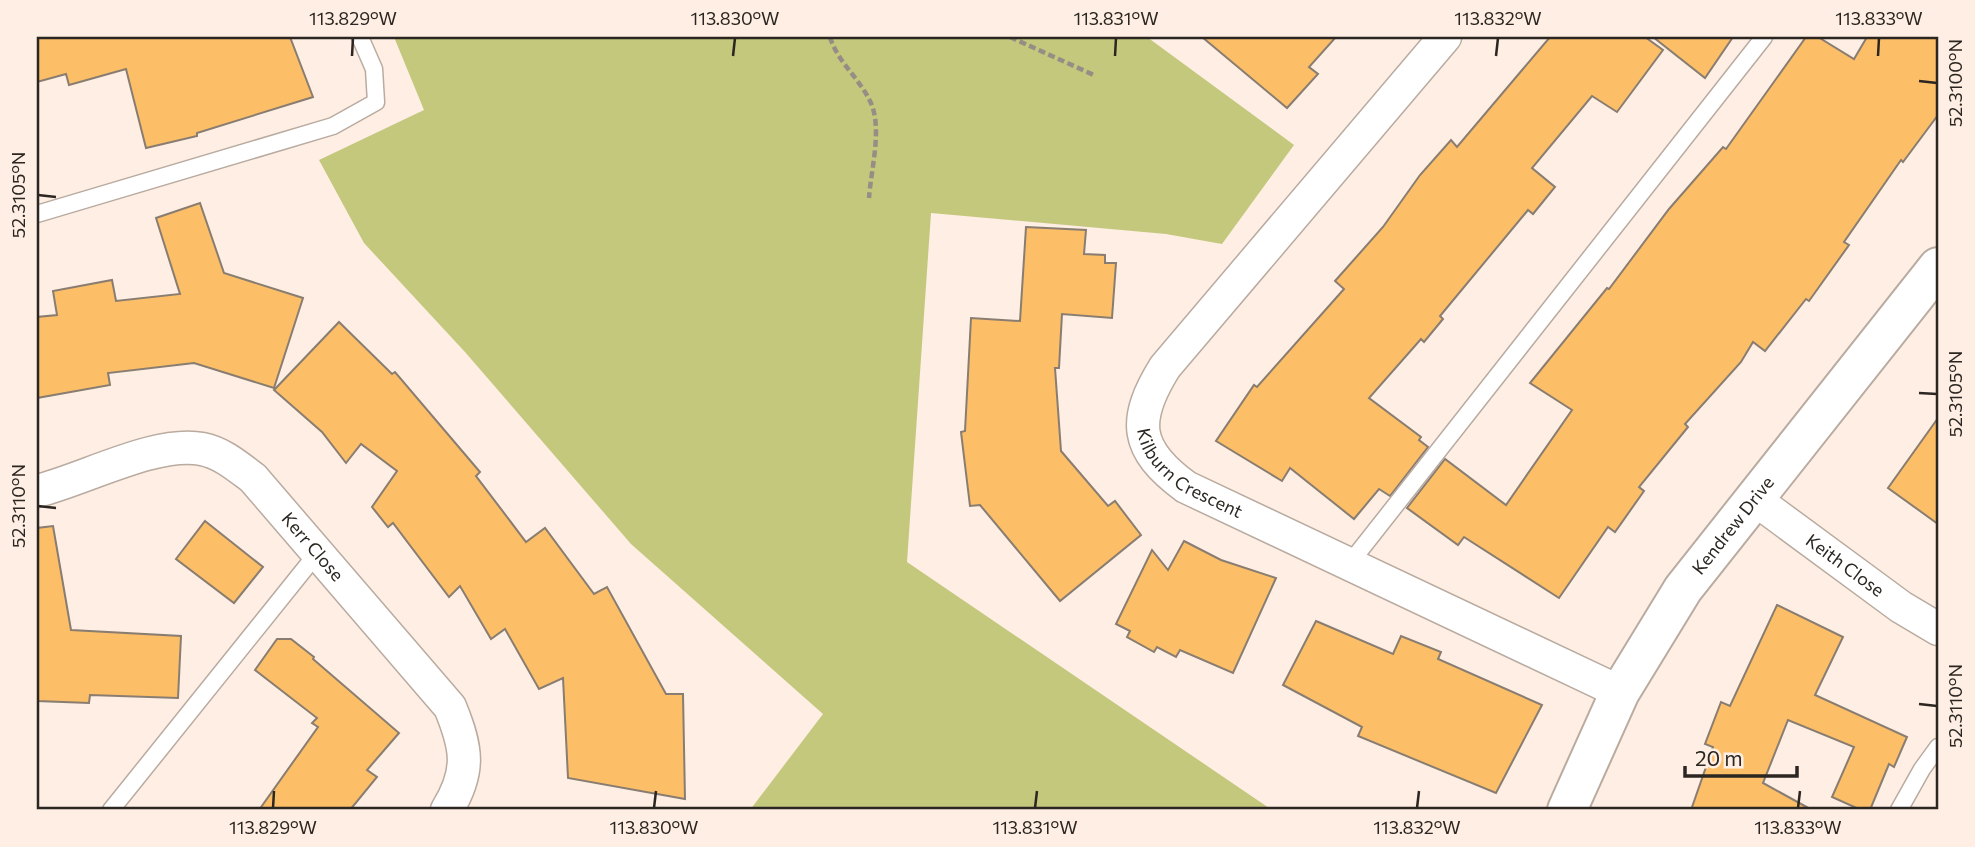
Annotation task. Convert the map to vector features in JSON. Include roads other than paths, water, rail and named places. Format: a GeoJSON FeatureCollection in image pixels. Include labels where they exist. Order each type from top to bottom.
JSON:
{"type":"FeatureCollection","features":[{"type":"Feature","properties":{"kind":"street","name":"Kilburn Crescent"},"geometry":{"type":"LineString","coordinates":[[1445,37],[1165,367],[1149,393],[1142,412],[1142,435],[1151,454],[1165,471],[1186,487],[1620,692]]}},
{"type":"Feature","properties":{"kind":"street","name":"Kendrew Drive"},"geometry":{"type":"LineString","coordinates":[[1567,810],[1620,692],[1683,589],[1938,267]]}},
{"type":"Feature","properties":{"kind":"street","name":"Kerr Close"},"geometry":{"type":"LineString","coordinates":[[37,491],[142,456],[201,449],[225,457],[253,478],[319,551],[450,708],[462,737],[466,766],[447,810]]}},
{"type":"Feature","properties":{"kind":"street","name":"Keith Close"},"geometry":{"type":"LineString","coordinates":[[1753,498],[1901,607],[1938,629]]}},
{"type":"Feature","properties":{"kind":"lane"},"geometry":{"type":"LineString","coordinates":[[37,214],[333,126],[376,102],[373,69],[360,37]]}},
{"type":"Feature","properties":{"kind":"lane"},"geometry":{"type":"LineString","coordinates":[[1350,563],[1764,37]]}},
{"type":"Feature","properties":{"kind":"lane"},"geometry":{"type":"LineString","coordinates":[[111,810],[319,551]]}},
{"type":"Feature","properties":{"kind":"lane"},"geometry":{"type":"LineString","coordinates":[[1899,810],[1938,747]]}}]}
